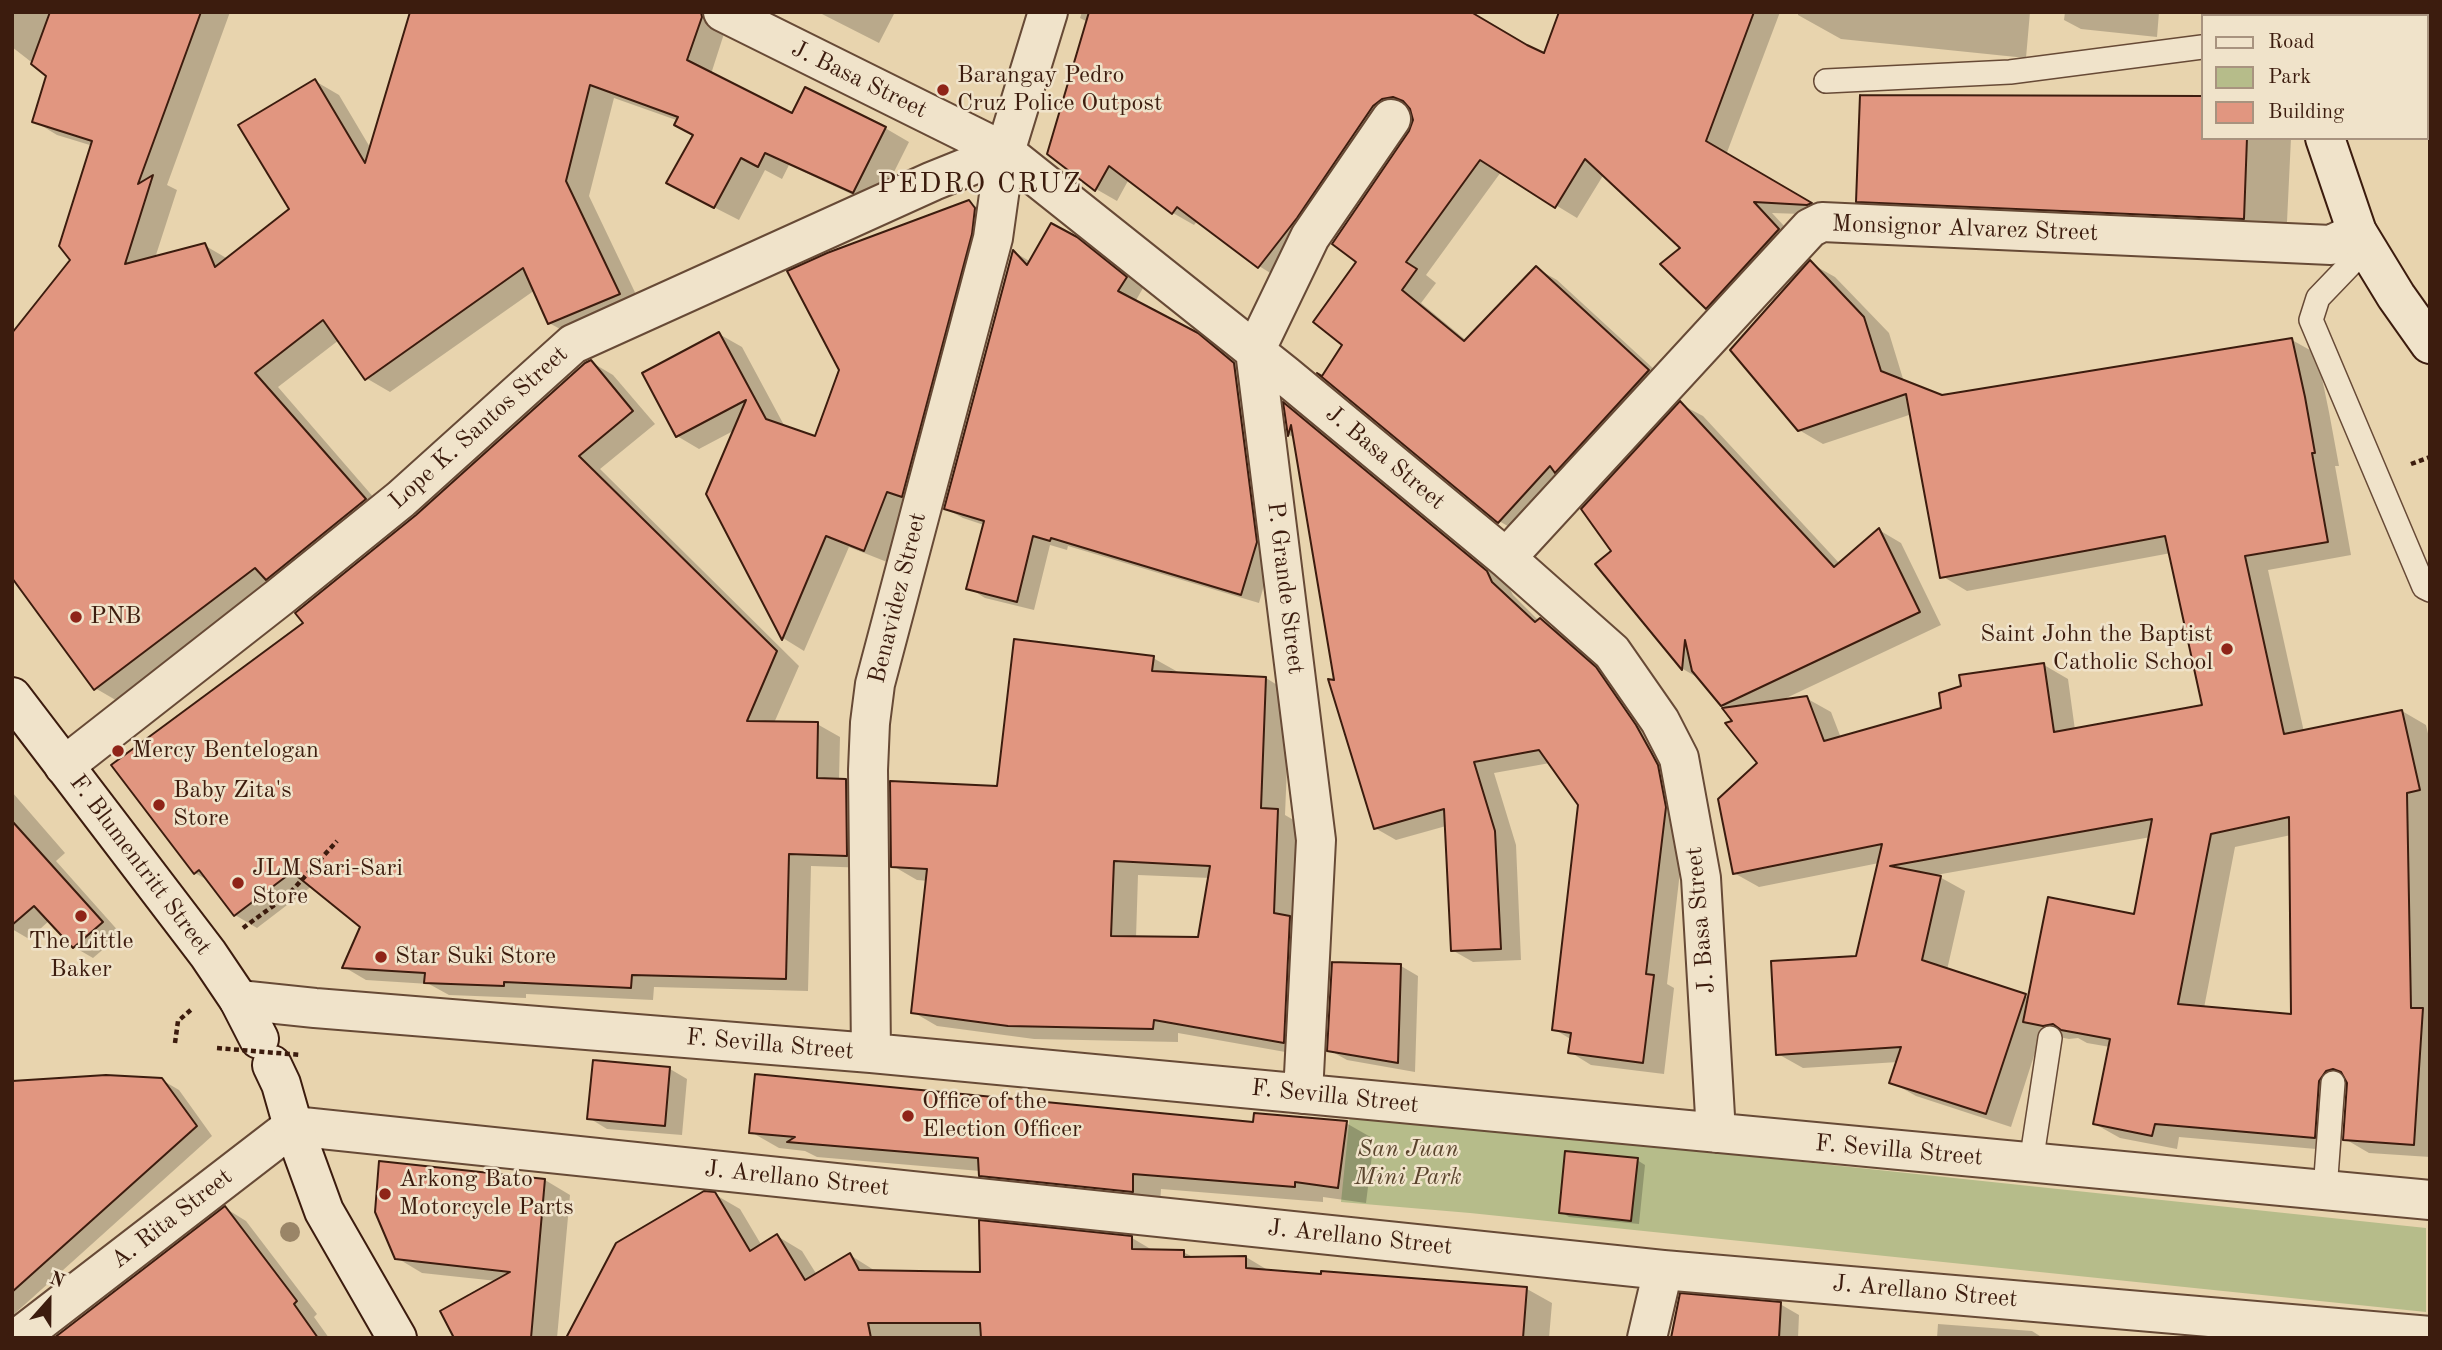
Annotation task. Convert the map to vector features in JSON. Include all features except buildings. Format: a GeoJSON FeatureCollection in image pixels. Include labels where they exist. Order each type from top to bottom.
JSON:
{"type":"FeatureCollection","features":[{"type":"Feature","properties":{"kind":"street","name":"J. Basa Street"},"geometry":{"type":"LineString","coordinates":[[723,12],[1005,152],[1255,351],[1292,365],[1612,652],[1660,721],[1679,758],[1701,878],[1716,1133]]}},
{"type":"Feature","properties":{"kind":"street"},"geometry":{"type":"LineString","coordinates":[[1005,152],[1048,12]]}},
{"type":"Feature","properties":{"kind":"street"},"geometry":{"type":"LineString","coordinates":[[1255,351],[1310,237],[1391,119]]}},
{"type":"Feature","properties":{"kind":"street"},"geometry":{"type":"LineString","coordinates":[[2326,140],[2362,239],[2396,296],[2430,344]]}},
{"type":"Feature","properties":{"kind":"street","name":"Lope K. Santos Street"},"geometry":{"type":"LineString","coordinates":[[64,766],[401,499],[573,344],[933,181],[1005,152]]}},
{"type":"Feature","properties":{"kind":"street","name":"Benavidez Street"},"geometry":{"type":"LineString","coordinates":[[871,1053],[868,770],[875,684],[993,238],[1005,152]]}},
{"type":"Feature","properties":{"kind":"street","name":"Monsignor Alvarez Street"},"geometry":{"type":"LineString","coordinates":[[1506,558],[1810,228],[1822,222],[2331,245],[2362,239]]}},
{"type":"Feature","properties":{"kind":"street","name":"P. Grande Street"},"geometry":{"type":"LineString","coordinates":[[1255,351],[1316,840],[1303,1094]]}},
{"type":"Feature","properties":{"kind":"street","name":"F. Blumentritt Street"},"geometry":{"type":"LineString","coordinates":[[12,697],[208,954],[277,1053],[281,1084],[292,1126],[324,1211],[397,1338]]}},
{"type":"Feature","properties":{"kind":"street","name":"F. Sevilla Street"},"geometry":{"type":"LineString","coordinates":[[239,999],[315,1008],[871,1053],[2430,1200]]}},
{"type":"Feature","properties":{"kind":"street","name":"J. Arellano Street"},"geometry":{"type":"LineString","coordinates":[[292,1126],[1663,1270],[2430,1336]]}},
{"type":"Feature","properties":{"kind":"street","name":"A. Rita Street"},"geometry":{"type":"LineString","coordinates":[[18,1338],[292,1126]]}},
{"type":"Feature","properties":{"kind":"street"},"geometry":{"type":"LineString","coordinates":[[1647,1338],[1663,1270]]}},
{"type":"Feature","properties":{"kind":"lane"},"geometry":{"type":"LineString","coordinates":[[1826,81],[2010,72],[2200,47]]}},
{"type":"Feature","properties":{"kind":"lane"},"geometry":{"type":"LineString","coordinates":[[2362,239],[2318,298],[2311,320],[2424,587],[2430,590]]}},
{"type":"Feature","properties":{"kind":"lane"},"geometry":{"type":"LineString","coordinates":[[2031,1163],[2050,1038]]}},
{"type":"Feature","properties":{"kind":"lane"},"geometry":{"type":"LineString","coordinates":[[2325,1190],[2333,1083]]}},
{"type":"Feature","properties":{"kind":"path"},"geometry":{"type":"LineString","coordinates":[[208,954],[288,895],[337,841]]}},
{"type":"Feature","properties":{"kind":"path"},"geometry":{"type":"LineString","coordinates":[[175,1043],[178,1021],[188,1010],[196,1007]]}},
{"type":"Feature","properties":{"kind":"path"},"geometry":{"type":"LineString","coordinates":[[217,1048],[277,1053]]}},
{"type":"Feature","properties":{"kind":"green space","name":"San Juan Mini Park"},"geometry":{"type":"Polygon","coordinates":[[[1350,1114],[2426,1228],[2426,1312],[1341,1202],[1350,1114]]]}},
{"type":"Feature","properties":{"kind":"place","name":"Barangay Pedro Cruz Police Outpost"},"geometry":{"type":"Point","coordinates":[943,90]}},
{"type":"Feature","properties":{"kind":"place","name":"PNB"},"geometry":{"type":"Point","coordinates":[76,617]}},
{"type":"Feature","properties":{"kind":"place","name":"Saint John the Baptist Catholic School"},"geometry":{"type":"Point","coordinates":[2227,649]}},
{"type":"Feature","properties":{"kind":"place","name":"Mercy Bentelogan"},"geometry":{"type":"Point","coordinates":[118,751]}},
{"type":"Feature","properties":{"kind":"place","name":"Baby Zita's Store"},"geometry":{"type":"Point","coordinates":[159,805]}},
{"type":"Feature","properties":{"kind":"place","name":"JLM Sari-Sari Store"},"geometry":{"type":"Point","coordinates":[238,883]}},
{"type":"Feature","properties":{"kind":"place","name":"The Little Baker"},"geometry":{"type":"Point","coordinates":[81,916]}},
{"type":"Feature","properties":{"kind":"place","name":"Star Suki Store"},"geometry":{"type":"Point","coordinates":[381,957]}},
{"type":"Feature","properties":{"kind":"place","name":"Office of the Election Officer"},"geometry":{"type":"Point","coordinates":[908,1116]}},
{"type":"Feature","properties":{"kind":"place","name":"Arkong Bato Motorcycle Parts"},"geometry":{"type":"Point","coordinates":[385,1194]}},
{"type":"Feature","properties":{"kind":"district","name":"PEDRO CRUZ"},"geometry":{"type":"Point","coordinates":[980,185]}}]}
